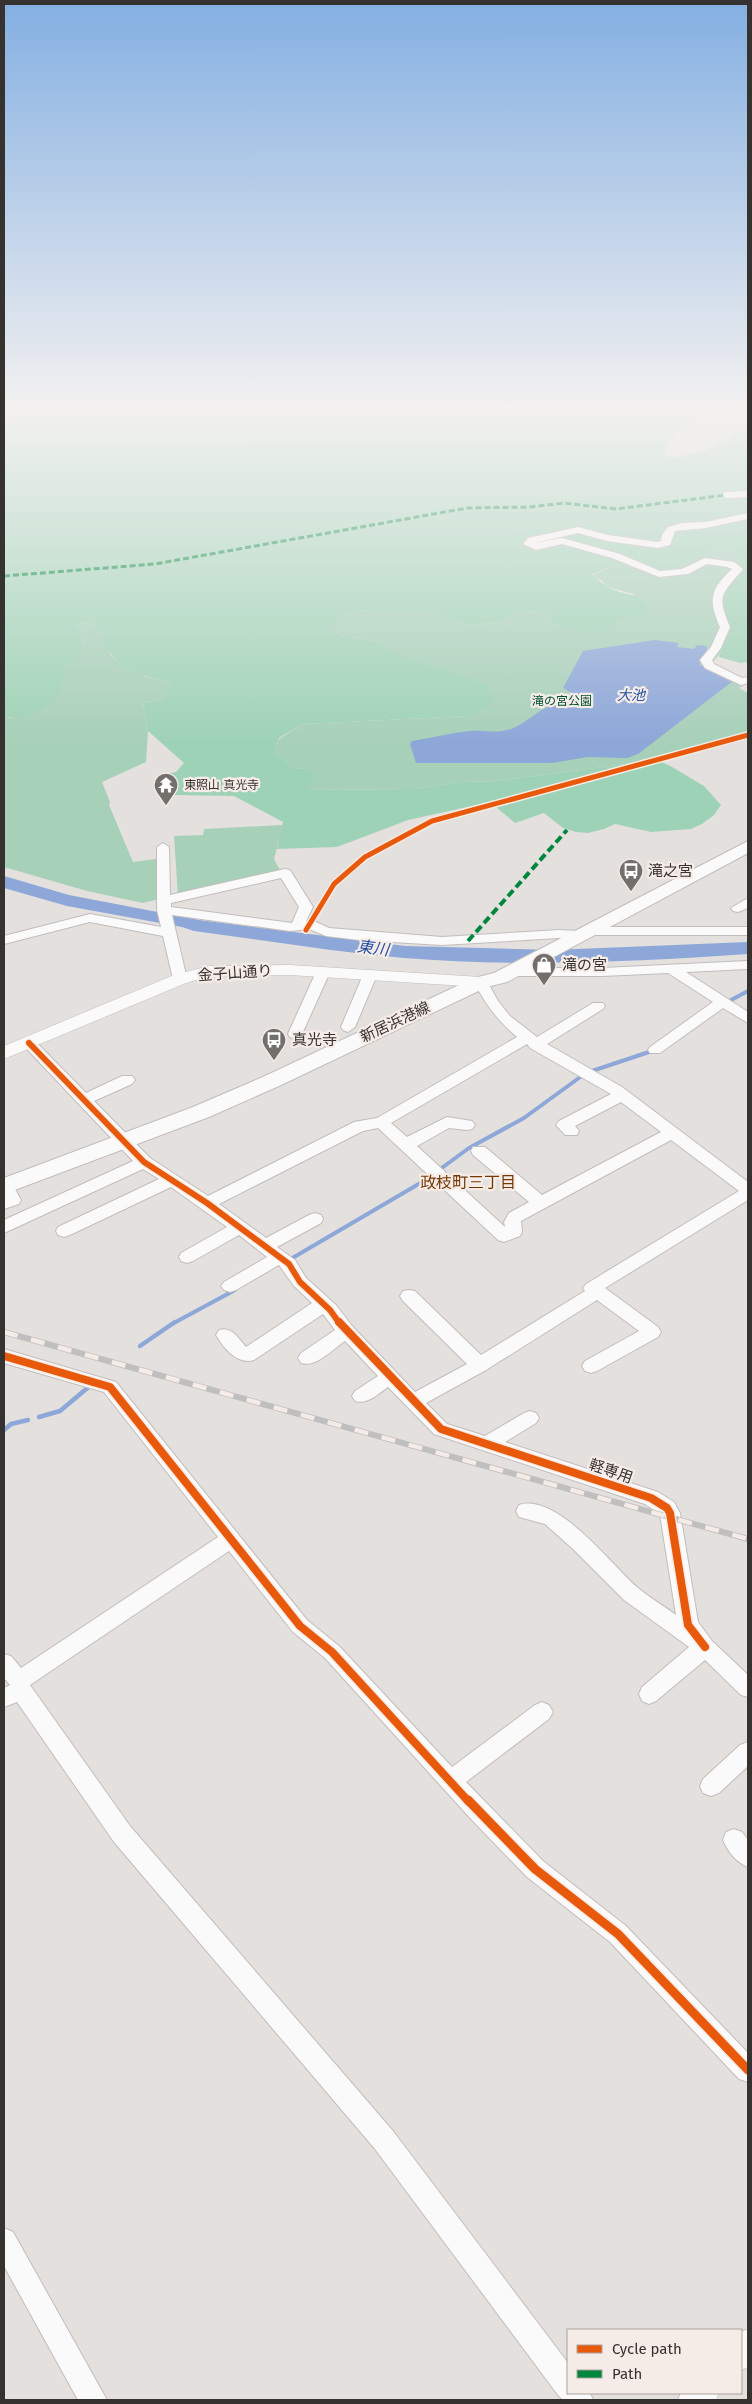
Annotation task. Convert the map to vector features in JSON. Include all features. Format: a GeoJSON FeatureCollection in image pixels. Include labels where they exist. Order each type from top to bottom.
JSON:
{"type":"FeatureCollection","features":[{"type":"Feature","properties":{"kind":"main road","name":"新居浜港線"},"geometry":{"type":"LineString","coordinates":[[4,1190],[201,1112],[272,1081],[482,982],[500,978],[577,936],[746,850]]}},
{"type":"Feature","properties":{"kind":"street"},"geometry":{"type":"LineString","coordinates":[[738,518],[706,525],[682,526],[671,529],[667,535],[666,543],[658,544],[607,538],[578,530],[532,540],[528,544],[536,546],[562,541],[616,556],[659,574],[684,572],[705,561],[730,564],[738,569],[717,590],[716,598],[716,606],[725,627],[716,648],[706,660],[709,666],[740,682],[748,680]]}},
{"type":"Feature","properties":{"kind":"street"},"geometry":{"type":"LineString","coordinates":[[163,846],[164,907],[168,932],[180,979]]}},
{"type":"Feature","properties":{"kind":"street"},"geometry":{"type":"LineString","coordinates":[[164,907],[285,873],[306,907],[298,924]]}},
{"type":"Feature","properties":{"kind":"street"},"geometry":{"type":"LineString","coordinates":[[164,907],[290,927],[298,924],[311,925],[326,932],[442,941],[559,934],[577,936],[748,931]]}},
{"type":"Feature","properties":{"kind":"street"},"geometry":{"type":"LineString","coordinates":[[4,940],[90,918],[168,932]]}},
{"type":"Feature","properties":{"kind":"street"},"geometry":{"type":"LineString","coordinates":[[517,969],[671,969],[748,965]]}},
{"type":"Feature","properties":{"kind":"street"},"geometry":{"type":"LineString","coordinates":[[671,969],[748,1018]]}},
{"type":"Feature","properties":{"kind":"street","name":"金子山通り"},"geometry":{"type":"LineString","coordinates":[[4,1053],[180,979],[209,972],[240,970],[323,972],[482,982]]}},
{"type":"Feature","properties":{"kind":"street"},"geometry":{"type":"LineString","coordinates":[[295,1034],[323,972]]}},
{"type":"Feature","properties":{"kind":"street"},"geometry":{"type":"LineString","coordinates":[[348,1027],[370,974]]}},
{"type":"Feature","properties":{"kind":"street"},"geometry":{"type":"LineString","coordinates":[[482,982],[487,997],[510,1024],[531,1041],[588,1073],[622,1095],[704,1159],[748,1190]]}},
{"type":"Feature","properties":{"kind":"street"},"geometry":{"type":"LineString","coordinates":[[655,1050],[722,1002]]}},
{"type":"Feature","properties":{"kind":"street"},"geometry":{"type":"LineString","coordinates":[[207,1203],[359,1126],[381,1122],[598,1006]]}},
{"type":"Feature","properties":{"kind":"street","name":"軽専用"},"geometry":{"type":"LineString","coordinates":[[29,1043],[144,1162],[207,1203],[281,1258],[300,1282],[324,1304],[346,1331],[441,1429],[651,1498],[667,1508],[670,1513],[688,1625],[705,1647]]}},
{"type":"Feature","properties":{"kind":"street"},"geometry":{"type":"LineString","coordinates":[[83,1100],[127,1080]]}},
{"type":"Feature","properties":{"kind":"street"},"geometry":{"type":"LineString","coordinates":[[571,1131],[564,1125],[622,1095]]}},
{"type":"Feature","properties":{"kind":"street"},"geometry":{"type":"LineString","coordinates":[[381,1122],[504,1236],[514,1232],[512,1222],[515,1217],[672,1133]]}},
{"type":"Feature","properties":{"kind":"street"},"geometry":{"type":"LineString","coordinates":[[406,1145],[448,1122],[467,1126]]}},
{"type":"Feature","properties":{"kind":"street"},"geometry":{"type":"LineString","coordinates":[[479,1152],[541,1202]]}},
{"type":"Feature","properties":{"kind":"street"},"geometry":{"type":"LineString","coordinates":[[4,1227],[144,1162]]}},
{"type":"Feature","properties":{"kind":"street"},"geometry":{"type":"LineString","coordinates":[[64,1231],[172,1180]]}},
{"type":"Feature","properties":{"kind":"street"},"geometry":{"type":"LineString","coordinates":[[591,1366],[652,1332],[592,1288],[748,1194]]}},
{"type":"Feature","properties":{"kind":"street"},"geometry":{"type":"LineString","coordinates":[[237,1288],[286,1266],[281,1258],[315,1219]]}},
{"type":"Feature","properties":{"kind":"street"},"geometry":{"type":"LineString","coordinates":[[187,1256],[240,1227]]}},
{"type":"Feature","properties":{"kind":"street"},"geometry":{"type":"LineString","coordinates":[[414,1401],[480,1366],[597,1292]]}},
{"type":"Feature","properties":{"kind":"street"},"geometry":{"type":"LineString","coordinates":[[409,1296],[480,1366]]}},
{"type":"Feature","properties":{"kind":"street"},"geometry":{"type":"LineString","coordinates":[[224,1335],[241,1353],[248,1354],[324,1304]]}},
{"type":"Feature","properties":{"kind":"street"},"geometry":{"type":"LineString","coordinates":[[307,1358],[346,1331]]}},
{"type":"Feature","properties":{"kind":"street"},"geometry":{"type":"LineString","coordinates":[[4,1356],[110,1387],[300,1626],[332,1652],[450,1781],[535,1869],[618,1934],[744,2057]]}},
{"type":"Feature","properties":{"kind":"street"},"geometry":{"type":"LineString","coordinates":[[361,1396],[390,1377]]}},
{"type":"Feature","properties":{"kind":"street"},"geometry":{"type":"LineString","coordinates":[[487,1444],[530,1418]]}},
{"type":"Feature","properties":{"kind":"street"},"geometry":{"type":"LineString","coordinates":[[526,1511],[551,1518],[580,1543],[631,1594],[705,1647],[748,1688]]}},
{"type":"Feature","properties":{"kind":"street"},"geometry":{"type":"LineString","coordinates":[[231,1539],[12,1683],[122,1834],[384,2140],[567,2384]]}},
{"type":"Feature","properties":{"kind":"street"},"geometry":{"type":"LineString","coordinates":[[649,1694],[705,1647]]}},
{"type":"Feature","properties":{"kind":"street"},"geometry":{"type":"LineString","coordinates":[[450,1781],[542,1712]]}},
{"type":"Feature","properties":{"kind":"street"},"geometry":{"type":"LineString","coordinates":[[711,1786],[748,1752]]}},
{"type":"Feature","properties":{"kind":"street"},"geometry":{"type":"LineString","coordinates":[[4,2241],[93,2400]]}},
{"type":"Feature","properties":{"kind":"green space"},"geometry":{"type":"Polygon","coordinates":[[[4,518],[748,518],[748,662],[740,663],[719,657],[724,641],[725,626],[724,610],[719,594],[741,566],[735,551],[715,547],[704,559],[681,571],[664,572],[618,564],[591,575],[613,590],[641,600],[649,610],[639,617],[617,621],[609,629],[593,633],[560,628],[543,614],[533,611],[521,612],[499,622],[472,625],[415,610],[366,610],[345,615],[327,628],[340,635],[377,642],[391,652],[486,684],[491,703],[467,716],[303,724],[279,738],[274,752],[293,768],[306,769],[319,774],[305,790],[417,789],[457,782],[498,781],[640,762],[662,762],[704,786],[721,805],[714,815],[691,829],[651,832],[615,824],[588,833],[576,832],[563,828],[544,813],[515,823],[490,802],[408,820],[337,847],[277,849],[283,822],[234,796],[174,795],[174,787],[165,774],[176,772],[184,763],[148,731],[143,703],[163,699],[174,684],[135,673],[115,664],[116,660],[103,644],[104,633],[91,622],[76,623],[83,643],[80,659],[66,665],[62,686],[56,695],[37,711],[21,717],[4,717],[4,518]]]}},
{"type":"Feature","properties":{"kind":"green space","name":"滝の宮公園"},"geometry":{"type":"Polygon","coordinates":[[[715,547],[735,551],[741,566],[722,601],[726,626],[725,642],[722,650],[711,663],[745,685],[739,688],[748,693],[748,731],[640,762],[498,781],[457,782],[417,789],[304,790],[318,775],[306,769],[293,768],[274,752],[279,739],[303,724],[467,716],[420,662],[390,652],[377,642],[340,635],[326,628],[345,615],[367,610],[415,610],[472,625],[499,622],[521,612],[533,611],[543,614],[560,628],[611,624],[639,617],[633,594],[608,587],[601,580],[591,576],[618,564],[632,566],[704,559],[715,547]]]}},
{"type":"Feature","properties":{"kind":"green space"},"geometry":{"type":"Polygon","coordinates":[[[91,622],[104,633],[110,654],[116,660],[144,676],[175,684],[163,699],[143,703],[148,731],[146,762],[102,782],[110,802],[109,805],[133,862],[156,859],[159,899],[143,903],[87,891],[4,867],[4,717],[12,718],[61,687],[66,665],[83,643],[76,623],[91,622]]]}},
{"type":"Feature","properties":{"kind":"green space"},"geometry":{"type":"Polygon","coordinates":[[[283,825],[274,859],[281,872],[178,896],[174,836],[203,835],[204,829],[283,825]]]}},
{"type":"Feature","properties":{"kind":"water","name":"大池"},"geometry":{"type":"Polygon","coordinates":[[[655,640],[679,643],[677,647],[694,649],[697,645],[706,646],[708,652],[700,660],[700,665],[733,681],[638,754],[627,758],[588,757],[552,763],[416,763],[410,744],[412,741],[469,731],[495,732],[506,730],[517,727],[548,707],[571,703],[577,700],[579,697],[563,688],[583,651],[655,640]]]}},
{"type":"Feature","properties":{"kind":"waterway","name":"東川"},"geometry":{"type":"LineString","coordinates":[[4,882],[67,900],[188,922],[194,925],[344,946],[405,952],[474,956],[552,956],[748,948]]}},
{"type":"Feature","properties":{"kind":"waterway"},"geometry":{"type":"LineString","coordinates":[[731,1000],[748,991]]}},
{"type":"Feature","properties":{"kind":"waterway"},"geometry":{"type":"LineString","coordinates":[[589,1072],[649,1052]]}},
{"type":"Feature","properties":{"kind":"waterway"},"geometry":{"type":"LineString","coordinates":[[439,1170],[469,1148],[524,1118],[583,1075]]}},
{"type":"Feature","properties":{"kind":"waterway"},"geometry":{"type":"LineString","coordinates":[[289,1260],[434,1175]]}},
{"type":"Feature","properties":{"kind":"waterway"},"geometry":{"type":"LineString","coordinates":[[172,1324],[235,1290]]}},
{"type":"Feature","properties":{"kind":"waterway"},"geometry":{"type":"LineString","coordinates":[[140,1346],[172,1324]]}},
{"type":"Feature","properties":{"kind":"waterway"},"geometry":{"type":"LineString","coordinates":[[39,1417],[60,1411],[91,1385]]}},
{"type":"Feature","properties":{"kind":"waterway"},"geometry":{"type":"LineString","coordinates":[[4,1430],[11,1424],[28,1420]]}},
{"type":"Feature","properties":{"kind":"railway"},"geometry":{"type":"LineString","coordinates":[[4,1332],[748,1539]]}},
{"type":"Feature","properties":{"kind":"marked path"},"geometry":{"type":"LineString","coordinates":[[4,576],[155,564],[410,518]]}},
{"type":"Feature","properties":{"kind":"marked path"},"geometry":{"type":"LineString","coordinates":[[468,941],[567,830]]}},
{"type":"Feature","properties":{"kind":"cycle path"},"geometry":{"type":"LineString","coordinates":[[306,930],[334,884],[365,857],[410,831],[432,821],[748,735]]}},
{"type":"Feature","properties":{"kind":"cycle path"},"geometry":{"type":"LineString","coordinates":[[29,1043],[144,1162],[207,1203],[289,1264],[300,1282],[330,1310],[346,1331],[435,1425],[441,1429],[651,1498],[667,1508],[670,1513],[688,1625],[705,1647]]}},
{"type":"Feature","properties":{"kind":"cycle path"},"geometry":{"type":"LineString","coordinates":[[4,1356],[110,1387],[300,1626],[332,1652],[479,1812],[535,1869],[618,1934],[748,2070]]}},
{"type":"Feature","properties":{"kind":"place","name":"東照山 真光寺"},"geometry":{"type":"Point","coordinates":[166,806]}},
{"type":"Feature","properties":{"kind":"place","name":"滝之宮"},"geometry":{"type":"Point","coordinates":[631,892]}},
{"type":"Feature","properties":{"kind":"place","name":"滝の宮"},"geometry":{"type":"Point","coordinates":[544,986]}},
{"type":"Feature","properties":{"kind":"place","name":"真光寺"},"geometry":{"type":"Point","coordinates":[274,1061]}},
{"type":"Feature","properties":{"kind":"district","name":"政枝町三丁目"},"geometry":{"type":"Point","coordinates":[468,1182]}}]}
